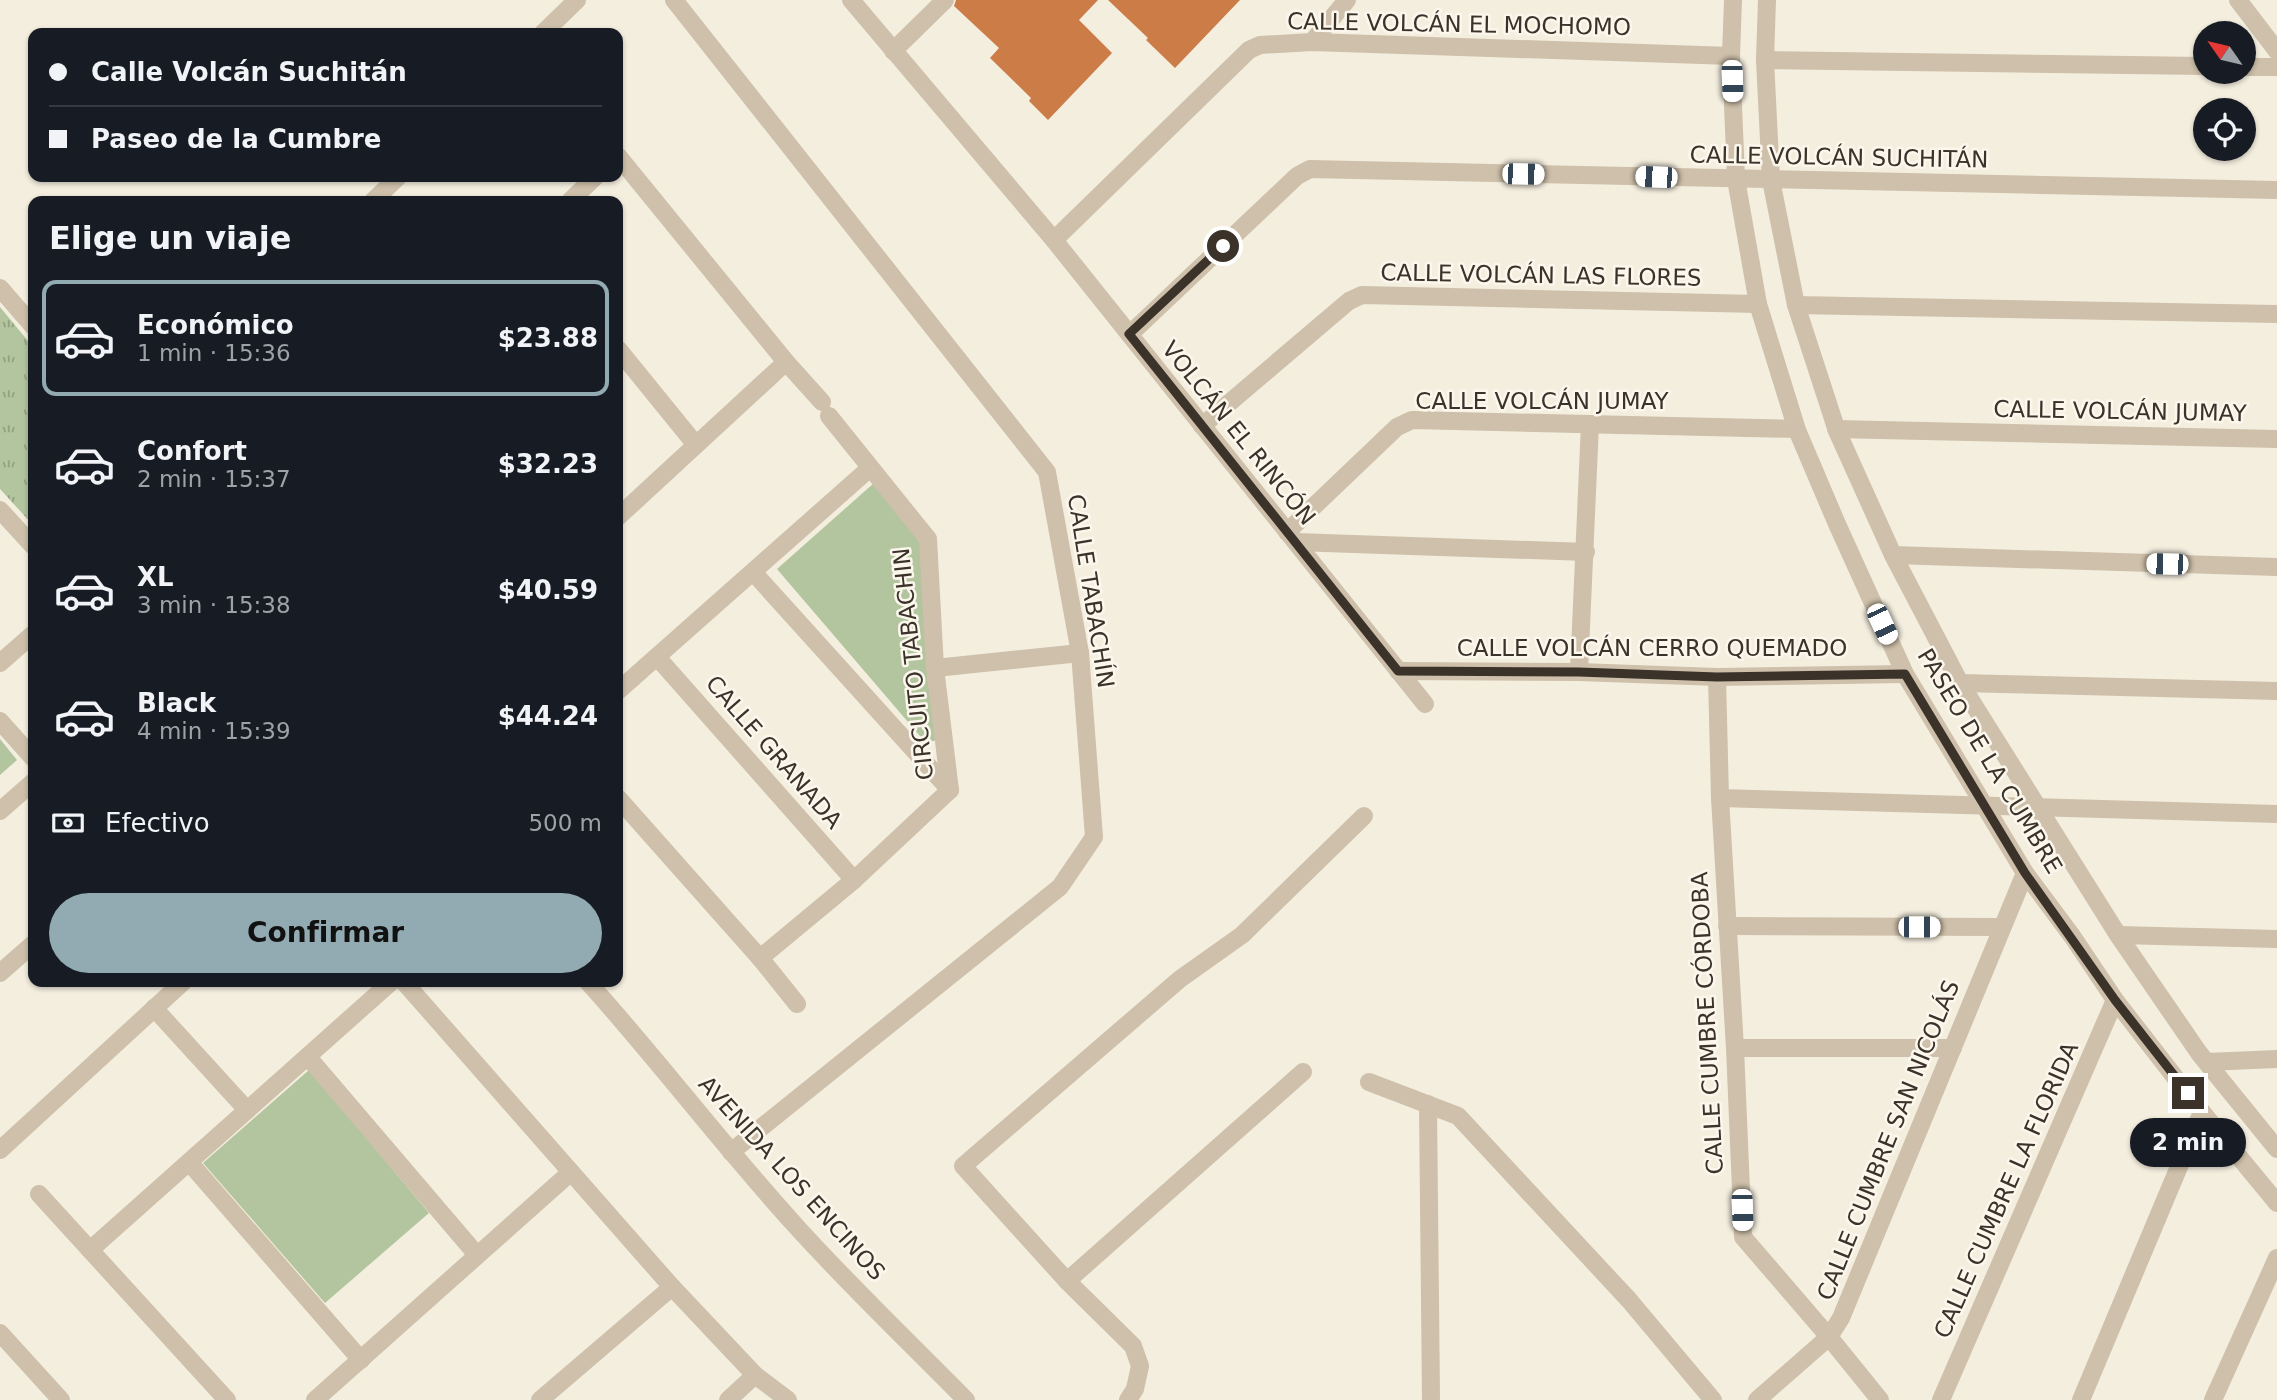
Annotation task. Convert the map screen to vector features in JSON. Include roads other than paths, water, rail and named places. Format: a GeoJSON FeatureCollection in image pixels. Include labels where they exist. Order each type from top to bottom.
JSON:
{"type":"FeatureCollection","features":[{"type":"Feature","properties":{"kind":"street"},"geometry":{"type":"LineString","coordinates":[[549,28],[577,0]]}},
{"type":"Feature","properties":{"kind":"street","name":"CALLE TABACHÍN"},"geometry":{"type":"LineString","coordinates":[[674,0],[1048,472],[1080,653],[1094,837],[1060,887],[731,1152]]}},
{"type":"Feature","properties":{"kind":"street","name":"VOLCÁN EL RINCÓN"},"geometry":{"type":"LineString","coordinates":[[851,0],[1054,240],[1425,704]]}},
{"type":"Feature","properties":{"kind":"street"},"geometry":{"type":"LineString","coordinates":[[893,51],[945,0]]}},
{"type":"Feature","properties":{"kind":"street"},"geometry":{"type":"LineString","coordinates":[[1312,42],[1347,0]]}},
{"type":"Feature","properties":{"kind":"street","name":"PASEO DE LA CUMBRE"},"geometry":{"type":"LineString","coordinates":[[1734,0],[1731,56],[1736,179],[1758,303],[1796,429],[1842,537],[1905,674],[2025,873],[2115,1000],[2277,1203]]}},
{"type":"Feature","properties":{"kind":"street","name":"PASEO DE LA CUMBRE"},"geometry":{"type":"LineString","coordinates":[[1767,0],[1765,60],[1771,180],[1796,305],[1836,429],[1892,555],[1959,683],[2118,935],[2207,1062],[2277,1149]]}},
{"type":"Feature","properties":{"kind":"street"},"geometry":{"type":"LineString","coordinates":[[2238,0],[2277,51]]}},
{"type":"Feature","properties":{"kind":"street","name":"CALLE VOLCÁN EL MOCHOMO"},"geometry":{"type":"LineString","coordinates":[[1054,240],[1249,50],[1259,45],[1312,42],[1731,56]]}},
{"type":"Feature","properties":{"kind":"street"},"geometry":{"type":"LineString","coordinates":[[1765,60],[2193,66]]}},
{"type":"Feature","properties":{"kind":"street"},"geometry":{"type":"LineString","coordinates":[[2256,67],[2277,67]]}},
{"type":"Feature","properties":{"kind":"street","name":"CIRCUITO TABACHIN"},"geometry":{"type":"LineString","coordinates":[[623,162],[826,409],[928,539],[935,668],[950,790],[854,880],[760,958]]}},
{"type":"Feature","properties":{"kind":"street","name":"CALLE VOLCÁN SUCHITÁN"},"geometry":{"type":"LineString","coordinates":[[1129,334],[1297,176],[1310,169],[2277,190]]}},
{"type":"Feature","properties":{"kind":"street"},"geometry":{"type":"LineString","coordinates":[[378,196],[393,182]]}},
{"type":"Feature","properties":{"kind":"street"},"geometry":{"type":"LineString","coordinates":[[575,196],[590,182]]}},
{"type":"Feature","properties":{"kind":"street"},"geometry":{"type":"LineString","coordinates":[[0,288],[28,320]]}},
{"type":"Feature","properties":{"kind":"street","name":"CALLE VOLCÁN LAS FLORES"},"geometry":{"type":"LineString","coordinates":[[1202,426],[1349,301],[1362,295],[1758,303]]}},
{"type":"Feature","properties":{"kind":"street"},"geometry":{"type":"LineString","coordinates":[[1796,305],[2277,314]]}},
{"type":"Feature","properties":{"kind":"street"},"geometry":{"type":"LineString","coordinates":[[623,355],[696,445]]}},
{"type":"Feature","properties":{"kind":"street"},"geometry":{"type":"LineString","coordinates":[[623,512],[786,362]]}},
{"type":"Feature","properties":{"kind":"street","name":"CALLE VOLCÁN JUMAY"},"geometry":{"type":"LineString","coordinates":[[1291,537],[1397,427],[1412,420],[1796,429]]}},
{"type":"Feature","properties":{"kind":"street"},"geometry":{"type":"LineString","coordinates":[[1579,672],[1590,424]]}},
{"type":"Feature","properties":{"kind":"street","name":"CALLE VOLCÁN JUMAY"},"geometry":{"type":"LineString","coordinates":[[1836,429],[2277,439]]}},
{"type":"Feature","properties":{"kind":"street"},"geometry":{"type":"LineString","coordinates":[[623,687],[870,468]]}},
{"type":"Feature","properties":{"kind":"street"},"geometry":{"type":"LineString","coordinates":[[0,510],[28,541]]}},
{"type":"Feature","properties":{"kind":"street"},"geometry":{"type":"LineString","coordinates":[[1291,537],[1586,552]]}},
{"type":"Feature","properties":{"kind":"street"},"geometry":{"type":"LineString","coordinates":[[1892,555],[2277,567]]}},
{"type":"Feature","properties":{"kind":"street"},"geometry":{"type":"LineString","coordinates":[[752,572],[950,790]]}},
{"type":"Feature","properties":{"kind":"street"},"geometry":{"type":"LineString","coordinates":[[0,663],[28,638]]}},
{"type":"Feature","properties":{"kind":"street"},"geometry":{"type":"LineString","coordinates":[[935,668],[1080,653]]}},
{"type":"Feature","properties":{"kind":"street","name":"CALLE GRANADA"},"geometry":{"type":"LineString","coordinates":[[657,657],[854,880]]}},
{"type":"Feature","properties":{"kind":"street","name":"CALLE VOLCÁN CERRO QUEMADO"},"geometry":{"type":"LineString","coordinates":[[1398,671],[1579,672],[1717,677],[1905,674]]}},
{"type":"Feature","properties":{"kind":"street","name":"CALLE CUMBRE CÓRDOBA"},"geometry":{"type":"LineString","coordinates":[[1717,677],[1720,798],[1743,1237],[1880,1400]]}},
{"type":"Feature","properties":{"kind":"street"},"geometry":{"type":"LineString","coordinates":[[1959,683],[2277,691]]}},
{"type":"Feature","properties":{"kind":"street"},"geometry":{"type":"LineString","coordinates":[[0,721],[28,752]]}},
{"type":"Feature","properties":{"kind":"street"},"geometry":{"type":"LineString","coordinates":[[0,811],[28,786]]}},
{"type":"Feature","properties":{"kind":"street"},"geometry":{"type":"LineString","coordinates":[[1720,798],[2277,814]]}},
{"type":"Feature","properties":{"kind":"street"},"geometry":{"type":"LineString","coordinates":[[623,804],[760,958],[797,1004]]}},
{"type":"Feature","properties":{"kind":"street"},"geometry":{"type":"LineString","coordinates":[[1128,1400],[1135,1390],[1140,1366],[1133,1346],[1067,1281],[963,1166],[1180,979],[1242,934],[1364,816]]}},
{"type":"Feature","properties":{"kind":"street","name":"CALLE CUMBRE SAN NICOLÁS"},"geometry":{"type":"LineString","coordinates":[[1757,1400],[1829,1337],[1841,1318],[2025,873]]}},
{"type":"Feature","properties":{"kind":"street"},"geometry":{"type":"LineString","coordinates":[[1727,926],[2001,927]]}},
{"type":"Feature","properties":{"kind":"street"},"geometry":{"type":"LineString","coordinates":[[2118,935],[2277,939]]}},
{"type":"Feature","properties":{"kind":"street"},"geometry":{"type":"LineString","coordinates":[[0,973],[28,948]]}},
{"type":"Feature","properties":{"kind":"street"},"geometry":{"type":"LineString","coordinates":[[0,1150],[177,987]]}},
{"type":"Feature","properties":{"kind":"street"},"geometry":{"type":"LineString","coordinates":[[90,1250],[385,987]]}},
{"type":"Feature","properties":{"kind":"street"},"geometry":{"type":"LineString","coordinates":[[408,987],[672,1287],[755,1375],[789,1400]]}},
{"type":"Feature","properties":{"kind":"street","name":"AVENIDA LOS ENCINOS"},"geometry":{"type":"LineString","coordinates":[[592,987],[796,1226],[966,1400]]}},
{"type":"Feature","properties":{"kind":"street","name":"CALLE CUMBRE LA FLORIDA"},"geometry":{"type":"LineString","coordinates":[[1941,1400],[2115,1000]]}},
{"type":"Feature","properties":{"kind":"street"},"geometry":{"type":"LineString","coordinates":[[154,1008],[247,1110]]}},
{"type":"Feature","properties":{"kind":"street"},"geometry":{"type":"LineString","coordinates":[[1735,1048],[1953,1048]]}},
{"type":"Feature","properties":{"kind":"street"},"geometry":{"type":"LineString","coordinates":[[308,1057],[477,1255]]}},
{"type":"Feature","properties":{"kind":"street"},"geometry":{"type":"LineString","coordinates":[[2207,1062],[2277,1059]]}},
{"type":"Feature","properties":{"kind":"street"},"geometry":{"type":"LineString","coordinates":[[1067,1281],[1303,1072]]}},
{"type":"Feature","properties":{"kind":"street"},"geometry":{"type":"LineString","coordinates":[[1369,1082],[1458,1116],[1629,1300],[1713,1400]]}},
{"type":"Feature","properties":{"kind":"street"},"geometry":{"type":"LineString","coordinates":[[1427,1104],[1431,1400]]}},
{"type":"Feature","properties":{"kind":"street"},"geometry":{"type":"LineString","coordinates":[[2081,1400],[2202,1112]]}},
{"type":"Feature","properties":{"kind":"street"},"geometry":{"type":"LineString","coordinates":[[188,1162],[361,1360]]}},
{"type":"Feature","properties":{"kind":"street"},"geometry":{"type":"LineString","coordinates":[[315,1400],[571,1172]]}},
{"type":"Feature","properties":{"kind":"street"},"geometry":{"type":"LineString","coordinates":[[39,1194],[227,1400]]}},
{"type":"Feature","properties":{"kind":"street"},"geometry":{"type":"LineString","coordinates":[[2213,1400],[2277,1258]]}},
{"type":"Feature","properties":{"kind":"street"},"geometry":{"type":"LineString","coordinates":[[541,1400],[672,1287]]}},
{"type":"Feature","properties":{"kind":"street"},"geometry":{"type":"LineString","coordinates":[[2,1339],[61,1400]]}},
{"type":"Feature","properties":{"kind":"street"},"geometry":{"type":"LineString","coordinates":[[728,1400],[755,1375]]}}]}
